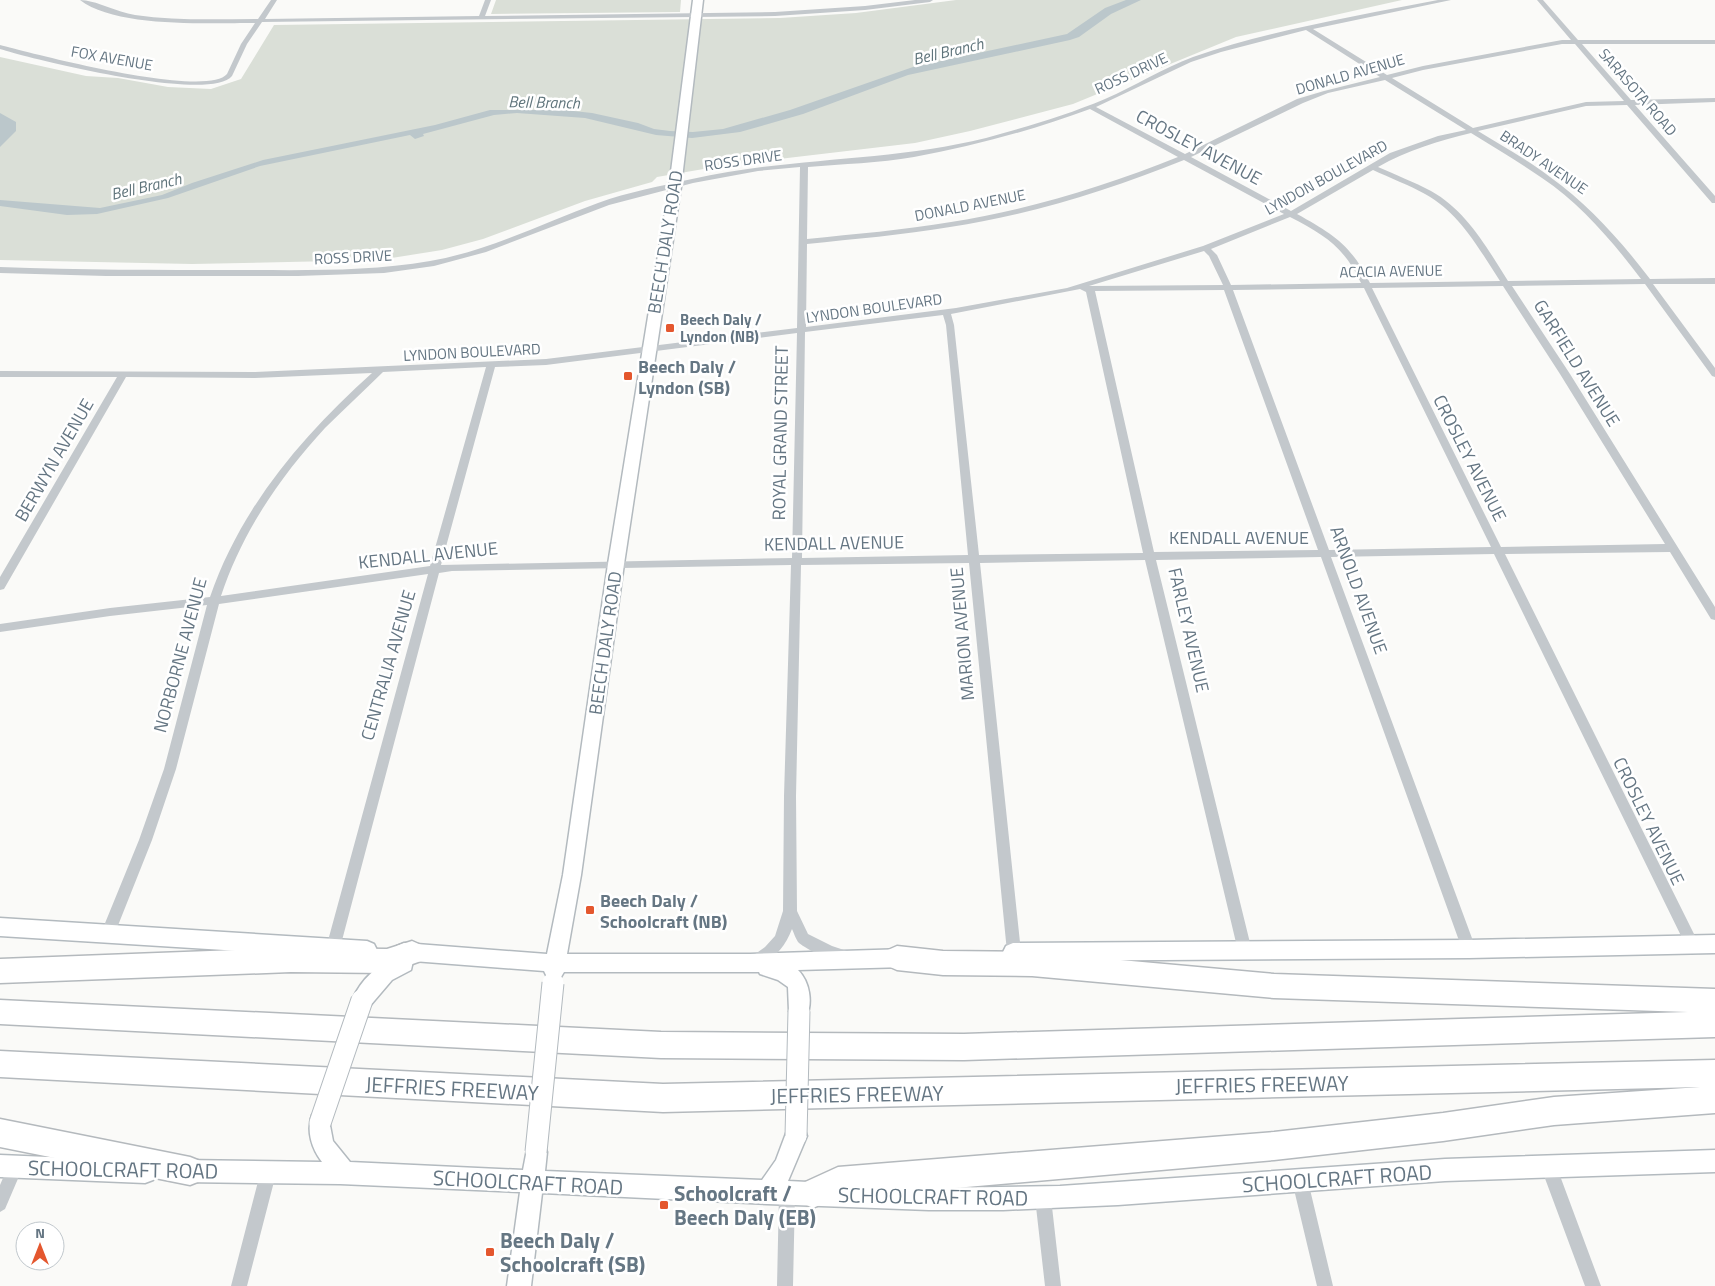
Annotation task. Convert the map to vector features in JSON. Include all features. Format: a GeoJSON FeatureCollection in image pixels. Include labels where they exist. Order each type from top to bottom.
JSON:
{"type":"FeatureCollection","features":[{"type":"Feature","properties":{"kind":"highway"},"geometry":{"type":"LineString","coordinates":[[0,971],[291,960],[387,961],[412,953]]}},
{"type":"Feature","properties":{"kind":"highway"},"geometry":{"type":"LineString","coordinates":[[897,958],[943,964],[1032,964],[1274,986],[1715,1001]]}},
{"type":"Feature","properties":{"kind":"highway"},"geometry":{"type":"LineString","coordinates":[[0,1012],[670,1045],[964,1047],[1715,1024]]}},
{"type":"Feature","properties":{"kind":"highway","name":"JEFFRIES FREEWAY"},"geometry":{"type":"LineString","coordinates":[[0,1064],[663,1098],[1715,1073]]}},
{"type":"Feature","properties":{"kind":"highway"},"geometry":{"type":"LineString","coordinates":[[789,1193],[838,1182],[932,1176],[1274,1146],[1443,1128],[1554,1111],[1715,1099]]}},
{"type":"Feature","properties":{"kind":"highway"},"geometry":{"type":"LineString","coordinates":[[0,1133],[190,1171]]}},
{"type":"Feature","properties":{"kind":"main road","name":"BEECH DALY ROAD"},"geometry":{"type":"LineString","coordinates":[[518,1286],[534,1181],[555,962],[572,875],[648,350],[681,147],[698,0]]}},
{"type":"Feature","properties":{"kind":"main road"},"geometry":{"type":"LineString","coordinates":[[0,928],[108,933],[555,962],[750,964],[1014,952],[1469,949],[1715,944]]}},
{"type":"Feature","properties":{"kind":"main road"},"geometry":{"type":"LineString","coordinates":[[345,1174],[324,1146],[320,1123],[362,1000],[380,976],[395,967],[438,954]]}},
{"type":"Feature","properties":{"kind":"main road"},"geometry":{"type":"LineString","coordinates":[[750,964],[789,973],[795,980],[800,999],[796,1136],[784,1168],[789,1193]]}},
{"type":"Feature","properties":{"kind":"main road","name":"SCHOOLCRAFT ROAD"},"geometry":{"type":"LineString","coordinates":[[7,1166],[108,1172],[270,1170],[534,1181],[611,1187],[943,1199],[1043,1198],[1173,1191],[1410,1172],[1548,1165],[1715,1161]]}},
{"type":"Feature","properties":{"kind":"street"},"geometry":{"type":"LineString","coordinates":[[83,0],[105,10],[147,18],[189,21],[821,12],[930,0]]}},
{"type":"Feature","properties":{"kind":"street"},"geometry":{"type":"LineString","coordinates":[[261,21],[274,0]]}},
{"type":"Feature","properties":{"kind":"street"},"geometry":{"type":"LineString","coordinates":[[481,18],[488,0]]}},
{"type":"Feature","properties":{"kind":"street","name":"ROSS DRIVE"},"geometry":{"type":"LineString","coordinates":[[0,270],[106,273],[298,273],[368,271],[415,266],[470,254],[593,207],[693,181],[731,174],[891,158],[938,150],[1019,131],[1091,107],[1199,58],[1245,43],[1307,28],[1448,0]]}},
{"type":"Feature","properties":{"kind":"street","name":"SARASOTA ROAD"},"geometry":{"type":"LineString","coordinates":[[1540,0],[1715,201]]}},
{"type":"Feature","properties":{"kind":"street","name":"FOX AVENUE"},"geometry":{"type":"LineString","coordinates":[[0,47],[34,58],[144,78],[185,82],[222,81],[228,76],[245,42],[261,21]]}},
{"type":"Feature","properties":{"kind":"street","name":"BRADY AVENUE"},"geometry":{"type":"LineString","coordinates":[[1307,28],[1546,177],[1579,202],[1606,230],[1715,374]]}},
{"type":"Feature","properties":{"kind":"street","name":"DONALD AVENUE"},"geometry":{"type":"LineString","coordinates":[[804,242],[896,233],[995,216],[1085,193],[1125,181],[1184,157],[1300,101],[1326,92],[1385,77],[1562,42],[1715,42]]}},
{"type":"Feature","properties":{"kind":"street","name":"LYNDON BOULEVARD"},"geometry":{"type":"LineString","coordinates":[[0,374],[122,376],[255,375],[491,365],[574,359],[801,332],[946,312],[1068,290],[1206,248],[1291,214],[1346,184],[1372,167],[1414,146],[1578,105],[1629,101],[1715,100]]}},
{"type":"Feature","properties":{"kind":"street","name":"CROSLEY AVENUE"},"geometry":{"type":"LineString","coordinates":[[1091,107],[1291,214],[1338,243],[1355,262],[1368,284],[1385,324],[1692,944]]}},
{"type":"Feature","properties":{"kind":"street","name":"ROYAL GRAND STREET"},"geometry":{"type":"LineString","coordinates":[[750,964],[768,955],[780,942],[787,930],[790,911],[790,796],[795,571],[797,560],[804,166]]}},
{"type":"Feature","properties":{"kind":"street","name":"GARFIELD AVENUE"},"geometry":{"type":"LineString","coordinates":[[1372,167],[1422,188],[1451,208],[1472,232],[1507,283],[1715,616]]}},
{"type":"Feature","properties":{"kind":"street","name":"ARNOLD AVENUE"},"geometry":{"type":"LineString","coordinates":[[1206,248],[1214,255],[1228,287],[1469,949]]}},
{"type":"Feature","properties":{"kind":"street","name":"ACACIA AVENUE"},"geometry":{"type":"LineString","coordinates":[[1068,290],[1368,284],[1715,281]]}},
{"type":"Feature","properties":{"kind":"street","name":"FARLEY AVENUE"},"geometry":{"type":"LineString","coordinates":[[1090,289],[1150,555],[1245,951]]}},
{"type":"Feature","properties":{"kind":"street","name":"MARION AVENUE"},"geometry":{"type":"LineString","coordinates":[[946,312],[950,325],[975,558],[1014,952]]}},
{"type":"Feature","properties":{"kind":"street","name":"CENTRALIA AVENUE"},"geometry":{"type":"LineString","coordinates":[[333,948],[399,695],[436,568],[491,365]]}},
{"type":"Feature","properties":{"kind":"street","name":"NORBORNE AVENUE"},"geometry":{"type":"LineString","coordinates":[[108,933],[142,850],[169,775],[213,600],[243,533],[280,474],[328,418],[379,371]]}},
{"type":"Feature","properties":{"kind":"street","name":"BERWYN AVENUE"},"geometry":{"type":"LineString","coordinates":[[0,586],[122,376]]}},
{"type":"Feature","properties":{"kind":"street","name":"KENDALL AVENUE"},"geometry":{"type":"LineString","coordinates":[[0,628],[436,568],[511,564],[1673,548]]}},
{"type":"Feature","properties":{"kind":"street","name":"ROYAL GRAND STREET"},"geometry":{"type":"LineString","coordinates":[[790,911],[803,938],[829,952],[858,959]]}},
{"type":"Feature","properties":{"kind":"street"},"geometry":{"type":"LineString","coordinates":[[1548,1165],[1593,1286]]}},
{"type":"Feature","properties":{"kind":"street"},"geometry":{"type":"LineString","coordinates":[[0,1204],[7,1166]]}},
{"type":"Feature","properties":{"kind":"street"},"geometry":{"type":"LineString","coordinates":[[239,1286],[270,1170]]}},
{"type":"Feature","properties":{"kind":"street"},"geometry":{"type":"LineString","coordinates":[[1300,1181],[1325,1286]]}},
{"type":"Feature","properties":{"kind":"street"},"geometry":{"type":"LineString","coordinates":[[785,1286],[789,1193]]}},
{"type":"Feature","properties":{"kind":"street"},"geometry":{"type":"LineString","coordinates":[[1043,1198],[1053,1286]]}},
{"type":"Feature","properties":{"kind":"shaded area"},"geometry":{"type":"Polygon","coordinates":[[[496,0],[681,0],[680,12],[491,14],[496,0]]]}},
{"type":"Feature","properties":{"kind":"shaded area"},"geometry":{"type":"Polygon","coordinates":[[[956,0],[1402,0],[1236,37],[1073,104],[970,131],[915,143],[727,165],[657,177],[652,182],[585,201],[483,239],[442,250],[379,260],[192,264],[0,260],[0,57],[86,76],[118,78],[168,87],[211,89],[241,79],[274,25],[780,18],[856,13],[956,0]]]}},
{"type":"Feature","properties":{"kind":"shaded area","name":"Bell Branch"},"geometry":{"type":"Polygon","coordinates":[[[1126,0],[1141,0],[1111,14],[1079,37],[908,75],[803,114],[740,132],[692,138],[656,135],[585,118],[517,113],[494,115],[423,134],[424,136],[415,139],[410,135],[260,166],[168,198],[97,214],[67,215],[0,206],[0,200],[100,208],[162,195],[192,183],[263,160],[435,125],[490,110],[564,110],[592,113],[638,123],[654,129],[670,131],[693,132],[723,129],[790,110],[913,67],[1067,34],[1105,8],[1126,0]]]}},
{"type":"Feature","properties":{"kind":"shaded area"},"geometry":{"type":"Polygon","coordinates":[[[0,113],[16,122],[16,131],[0,147],[0,113]]]}},
{"type":"Feature","properties":{"kind":"place","name":"Beech Daly / Lyndon (NB)"},"geometry":{"type":"Point","coordinates":[670,328]}},
{"type":"Feature","properties":{"kind":"place","name":"Beech Daly / Lyndon (SB)"},"geometry":{"type":"Point","coordinates":[628,376]}},
{"type":"Feature","properties":{"kind":"place","name":"Beech Daly / Schoolcraft (NB)"},"geometry":{"type":"Point","coordinates":[590,910]}},
{"type":"Feature","properties":{"kind":"place","name":"Schoolcraft / Beech Daly (EB)"},"geometry":{"type":"Point","coordinates":[664,1205]}},
{"type":"Feature","properties":{"kind":"place","name":"Beech Daly / Schoolcraft (SB)"},"geometry":{"type":"Point","coordinates":[490,1252]}}]}
